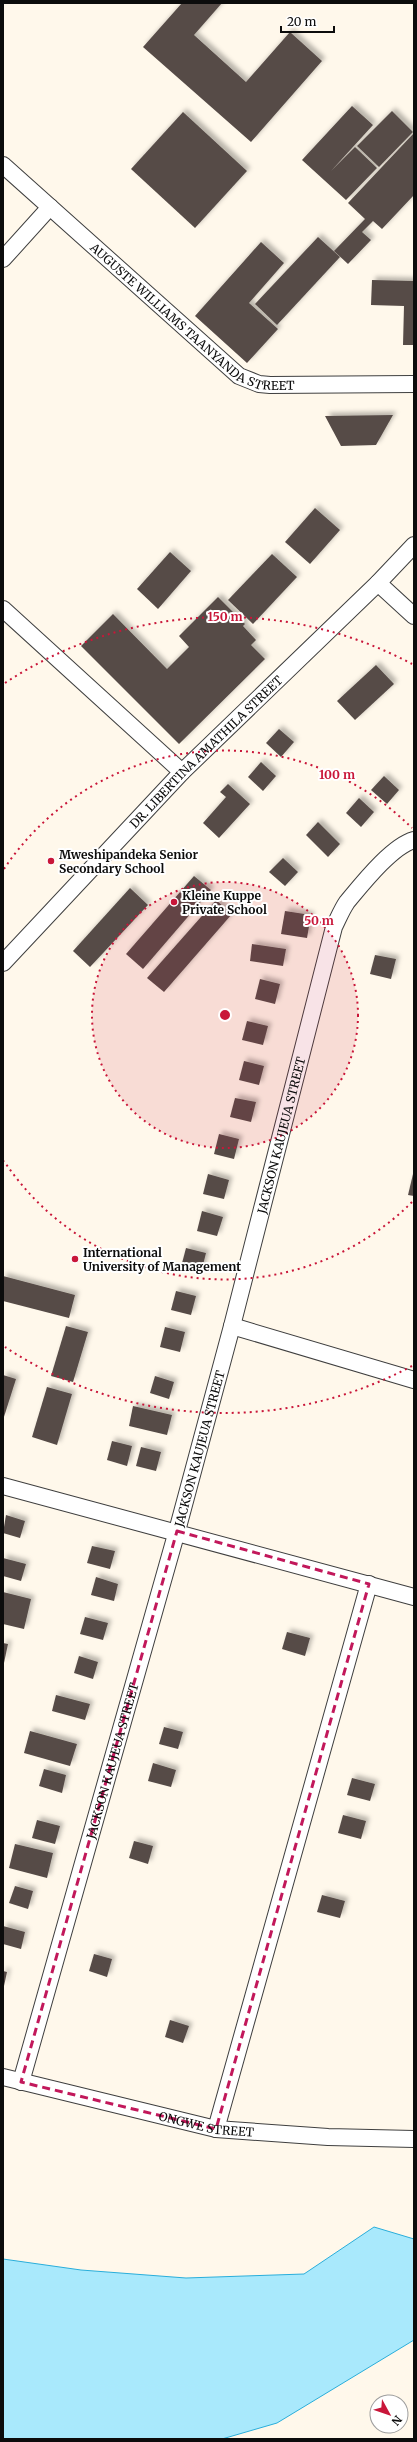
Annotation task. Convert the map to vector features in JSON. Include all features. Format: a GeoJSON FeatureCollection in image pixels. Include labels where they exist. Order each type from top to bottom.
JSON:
{"type":"FeatureCollection","features":[{"type":"Feature","properties":{"kind":"street","name":"AUGUSTE WILLIAMS TAANYANDA STREET"},"geometry":{"type":"LineString","coordinates":[[3,165],[239,376],[259,384],[270,385],[414,384]]}},
{"type":"Feature","properties":{"kind":"street"},"geometry":{"type":"LineString","coordinates":[[3,258],[50,207]]}},
{"type":"Feature","properties":{"kind":"street","name":"DR. LIBERTINA AMATHILA STREET"},"geometry":{"type":"LineString","coordinates":[[3,963],[182,772],[378,583],[414,545]]}},
{"type":"Feature","properties":{"kind":"street"},"geometry":{"type":"LineString","coordinates":[[378,583],[414,616]]}},
{"type":"Feature","properties":{"kind":"street"},"geometry":{"type":"LineString","coordinates":[[3,609],[182,772]]}},
{"type":"Feature","properties":{"kind":"street","name":"JACKSON KAUJEUA STREET"},"geometry":{"type":"LineString","coordinates":[[21,2082],[177,1531],[232,1326],[334,927],[346,904],[366,882],[396,850],[406,842],[414,840]]}},
{"type":"Feature","properties":{"kind":"street"},"geometry":{"type":"LineString","coordinates":[[232,1326],[414,1380]]}},
{"type":"Feature","properties":{"kind":"street"},"geometry":{"type":"LineString","coordinates":[[3,1486],[177,1531],[414,1597]]}},
{"type":"Feature","properties":{"kind":"street"},"geometry":{"type":"LineString","coordinates":[[216,2129],[369,1584]]}},
{"type":"Feature","properties":{"kind":"street","name":"ONGWE STREET"},"geometry":{"type":"LineString","coordinates":[[3,2077],[216,2129],[328,2137],[414,2139]]}},
{"type":"Feature","properties":{"kind":"highlighted area"},"geometry":{"type":"Polygon","coordinates":[[[177,1531],[369,1584],[216,2129],[21,2082],[177,1531]]]}},
{"type":"Feature","properties":{"kind":"water"},"geometry":{"type":"Polygon","coordinates":[[[374,2227],[414,2239],[414,2340],[277,2423],[222,2439],[3,2439],[3,2259],[81,2270],[186,2278],[304,2274],[374,2227]]]}},
{"type":"Feature","properties":{"kind":"building"},"geometry":{"type":"Polygon","coordinates":[[[182,3],[222,3],[194,35],[246,82],[290,32],[322,61],[251,142],[143,47],[182,3]]]}},
{"type":"Feature","properties":{"kind":"building"},"geometry":{"type":"Polygon","coordinates":[[[352,106],[373,125],[331,171],[355,147],[377,168],[346,200],[302,160],[352,106]]]}},
{"type":"Feature","properties":{"kind":"building"},"geometry":{"type":"Polygon","coordinates":[[[392,111],[413,132],[379,167],[357,146],[392,111]]]}},
{"type":"Feature","properties":{"kind":"building"},"geometry":{"type":"Polygon","coordinates":[[[183,112],[247,171],[195,228],[131,169],[183,112]]]}},
{"type":"Feature","properties":{"kind":"building"},"geometry":{"type":"Polygon","coordinates":[[[414,133],[414,195],[382,229],[373,221],[362,232],[371,240],[348,264],[334,251],[365,219],[348,203],[414,133]]]}},
{"type":"Feature","properties":{"kind":"building"},"geometry":{"type":"Polygon","coordinates":[[[318,237],[340,257],[277,325],[255,304],[318,237]]]}},
{"type":"Feature","properties":{"kind":"building"},"geometry":{"type":"Polygon","coordinates":[[[261,242],[284,263],[249,303],[278,329],[247,363],[195,316],[261,242]]]}},
{"type":"Feature","properties":{"kind":"building"},"geometry":{"type":"Polygon","coordinates":[[[372,280],[414,281],[414,345],[403,345],[404,306],[371,305],[372,280]]]}},
{"type":"Feature","properties":{"kind":"building"},"geometry":{"type":"Polygon","coordinates":[[[393,415],[376,445],[341,446],[325,416],[393,415]]]}},
{"type":"Feature","properties":{"kind":"building"},"geometry":{"type":"Polygon","coordinates":[[[315,508],[340,530],[310,564],[285,542],[315,508]]]}},
{"type":"Feature","properties":{"kind":"building"},"geometry":{"type":"Polygon","coordinates":[[[170,552],[191,571],[158,609],[137,589],[170,552]]]}},
{"type":"Feature","properties":{"kind":"building"},"geometry":{"type":"Polygon","coordinates":[[[272,554],[297,577],[253,624],[228,600],[272,554]]]}},
{"type":"Feature","properties":{"kind":"building"},"geometry":{"type":"Polygon","coordinates":[[[218,597],[245,624],[243,626],[256,640],[251,645],[265,659],[179,744],[81,646],[113,614],[167,669],[189,647],[179,636],[218,597]]]}},
{"type":"Feature","properties":{"kind":"building"},"geometry":{"type":"Polygon","coordinates":[[[376,665],[394,684],[355,720],[337,701],[376,665]]]}},
{"type":"Feature","properties":{"kind":"building"},"geometry":{"type":"Polygon","coordinates":[[[279,729],[294,742],[281,757],[266,743],[279,729]]]}},
{"type":"Feature","properties":{"kind":"building"},"geometry":{"type":"Polygon","coordinates":[[[261,762],[276,776],[263,791],[248,777],[261,762]]]}},
{"type":"Feature","properties":{"kind":"building"},"geometry":{"type":"Polygon","coordinates":[[[384,776],[399,790],[387,804],[371,790],[384,776]]]}},
{"type":"Feature","properties":{"kind":"building"},"geometry":{"type":"Polygon","coordinates":[[[228,784],[250,804],[219,838],[203,823],[226,797],[220,792],[228,784]]]}},
{"type":"Feature","properties":{"kind":"building"},"geometry":{"type":"Polygon","coordinates":[[[359,798],[374,812],[361,827],[346,813],[359,798]]]}},
{"type":"Feature","properties":{"kind":"building"},"geometry":{"type":"Polygon","coordinates":[[[318,822],[340,844],[328,857],[306,835],[318,822]]]}},
{"type":"Feature","properties":{"kind":"building"},"geometry":{"type":"Polygon","coordinates":[[[283,858],[298,872],[285,886],[269,872],[283,858]]]}},
{"type":"Feature","properties":{"kind":"building"},"geometry":{"type":"Polygon","coordinates":[[[194,876],[211,890],[143,969],[126,954],[194,876]]]}},
{"type":"Feature","properties":{"kind":"building"},"geometry":{"type":"Polygon","coordinates":[[[130,888],[148,905],[90,967],[73,951],[130,888]]]}},
{"type":"Feature","properties":{"kind":"building"},"geometry":{"type":"Polygon","coordinates":[[[216,900],[232,914],[164,992],[147,978],[216,900]]]}},
{"type":"Feature","properties":{"kind":"building"},"geometry":{"type":"Polygon","coordinates":[[[285,911],[311,915],[307,938],[281,934],[285,911]]]}},
{"type":"Feature","properties":{"kind":"building"},"geometry":{"type":"Polygon","coordinates":[[[252,944],[286,949],[283,966],[250,961],[252,944]]]}},
{"type":"Feature","properties":{"kind":"building"},"geometry":{"type":"Polygon","coordinates":[[[375,955],[396,959],[391,979],[370,974],[375,955]]]}},
{"type":"Feature","properties":{"kind":"building"},"geometry":{"type":"Polygon","coordinates":[[[260,979],[280,984],[275,1004],[255,999],[260,979]]]}},
{"type":"Feature","properties":{"kind":"building"},"geometry":{"type":"Polygon","coordinates":[[[247,1021],[268,1026],[263,1045],[242,1040],[247,1021]]]}},
{"type":"Feature","properties":{"kind":"building"},"geometry":{"type":"Polygon","coordinates":[[[244,1061],[264,1066],[259,1085],[239,1080],[244,1061]]]}},
{"type":"Feature","properties":{"kind":"building"},"geometry":{"type":"Polygon","coordinates":[[[235,1098],[256,1102],[251,1122],[230,1117],[235,1098]]]}},
{"type":"Feature","properties":{"kind":"building"},"geometry":{"type":"Polygon","coordinates":[[[219,1134],[239,1139],[234,1159],[214,1154],[219,1134]]]}},
{"type":"Feature","properties":{"kind":"building"},"geometry":{"type":"Polygon","coordinates":[[[208,1174],[229,1180],[224,1199],[203,1194],[208,1174]]]}},
{"type":"Feature","properties":{"kind":"building"},"geometry":{"type":"Polygon","coordinates":[[[414,1174],[414,1196],[408,1195],[414,1174]]]}},
{"type":"Feature","properties":{"kind":"building"},"geometry":{"type":"Polygon","coordinates":[[[202,1211],[223,1217],[217,1236],[197,1231],[202,1211]]]}},
{"type":"Feature","properties":{"kind":"building"},"geometry":{"type":"Polygon","coordinates":[[[186,1248],[206,1253],[201,1273],[181,1267],[186,1248]]]}},
{"type":"Feature","properties":{"kind":"building"},"geometry":{"type":"Polygon","coordinates":[[[3,1276],[75,1295],[69,1318],[3,1301],[3,1276]]]}},
{"type":"Feature","properties":{"kind":"building"},"geometry":{"type":"Polygon","coordinates":[[[176,1291],[196,1296],[191,1315],[171,1310],[176,1291]]]}},
{"type":"Feature","properties":{"kind":"building"},"geometry":{"type":"Polygon","coordinates":[[[66,1326],[88,1332],[73,1382],[51,1376],[66,1326]]]}},
{"type":"Feature","properties":{"kind":"building"},"geometry":{"type":"Polygon","coordinates":[[[165,1327],[185,1332],[180,1352],[160,1347],[165,1327]]]}},
{"type":"Feature","properties":{"kind":"building"},"geometry":{"type":"Polygon","coordinates":[[[3,1375],[16,1379],[3,1420],[3,1375]]]}},
{"type":"Feature","properties":{"kind":"building"},"geometry":{"type":"Polygon","coordinates":[[[155,1376],[174,1382],[169,1399],[150,1393],[155,1376]]]}},
{"type":"Feature","properties":{"kind":"building"},"geometry":{"type":"Polygon","coordinates":[[[47,1387],[72,1394],[57,1445],[32,1437],[47,1387]]]}},
{"type":"Feature","properties":{"kind":"building"},"geometry":{"type":"Polygon","coordinates":[[[133,1406],[172,1415],[167,1435],[129,1426],[133,1406]]]}},
{"type":"Feature","properties":{"kind":"building"},"geometry":{"type":"Polygon","coordinates":[[[112,1441],[132,1446],[127,1466],[107,1460],[112,1441]]]}},
{"type":"Feature","properties":{"kind":"building"},"geometry":{"type":"Polygon","coordinates":[[[141,1447],[161,1452],[156,1471],[136,1466],[141,1447]]]}},
{"type":"Feature","properties":{"kind":"building"},"geometry":{"type":"Polygon","coordinates":[[[6,1515],[25,1521],[20,1538],[3,1533],[6,1515]]]}},
{"type":"Feature","properties":{"kind":"building"},"geometry":{"type":"Polygon","coordinates":[[[92,1546],[115,1551],[110,1569],[87,1563],[92,1546]]]}},
{"type":"Feature","properties":{"kind":"building"},"geometry":{"type":"Polygon","coordinates":[[[3,1558],[26,1564],[21,1581],[3,1576],[3,1558]]]}},
{"type":"Feature","properties":{"kind":"building"},"geometry":{"type":"Polygon","coordinates":[[[96,1577],[118,1584],[114,1601],[91,1595],[96,1577]]]}},
{"type":"Feature","properties":{"kind":"building"},"geometry":{"type":"Polygon","coordinates":[[[3,1592],[31,1599],[24,1629],[3,1624],[3,1592]]]}},
{"type":"Feature","properties":{"kind":"building"},"geometry":{"type":"Polygon","coordinates":[[[85,1617],[108,1623],[103,1640],[80,1634],[85,1617]]]}},
{"type":"Feature","properties":{"kind":"building"},"geometry":{"type":"Polygon","coordinates":[[[287,1632],[310,1638],[305,1656],[282,1649],[287,1632]]]}},
{"type":"Feature","properties":{"kind":"building"},"geometry":{"type":"Polygon","coordinates":[[[3,1643],[8,1644],[4,1663],[3,1663],[3,1643]]]}},
{"type":"Feature","properties":{"kind":"building"},"geometry":{"type":"Polygon","coordinates":[[[79,1656],[98,1662],[93,1679],[74,1673],[79,1656]]]}},
{"type":"Feature","properties":{"kind":"building"},"geometry":{"type":"Polygon","coordinates":[[[56,1695],[90,1704],[85,1720],[52,1711],[56,1695]]]}},
{"type":"Feature","properties":{"kind":"building"},"geometry":{"type":"Polygon","coordinates":[[[164,1727],[183,1732],[178,1749],[159,1744],[164,1727]]]}},
{"type":"Feature","properties":{"kind":"building"},"geometry":{"type":"Polygon","coordinates":[[[30,1731],[77,1744],[70,1766],[24,1753],[30,1731]]]}},
{"type":"Feature","properties":{"kind":"building"},"geometry":{"type":"Polygon","coordinates":[[[153,1763],[176,1770],[171,1787],[148,1781],[153,1763]]]}},
{"type":"Feature","properties":{"kind":"building"},"geometry":{"type":"Polygon","coordinates":[[[44,1769],[66,1775],[62,1793],[39,1786],[44,1769]]]}},
{"type":"Feature","properties":{"kind":"building"},"geometry":{"type":"Polygon","coordinates":[[[352,1778],[375,1784],[370,1801],[347,1795],[352,1778]]]}},
{"type":"Feature","properties":{"kind":"building"},"geometry":{"type":"Polygon","coordinates":[[[343,1815],[366,1821],[361,1839],[338,1833],[343,1815]]]}},
{"type":"Feature","properties":{"kind":"building"},"geometry":{"type":"Polygon","coordinates":[[[37,1820],[60,1826],[55,1844],[32,1838],[37,1820]]]}},
{"type":"Feature","properties":{"kind":"building"},"geometry":{"type":"Polygon","coordinates":[[[134,1841],[153,1846],[148,1864],[129,1858],[134,1841]]]}},
{"type":"Feature","properties":{"kind":"building"},"geometry":{"type":"Polygon","coordinates":[[[15,1844],[53,1853],[47,1878],[9,1868],[15,1844]]]}},
{"type":"Feature","properties":{"kind":"building"},"geometry":{"type":"Polygon","coordinates":[[[15,1886],[33,1891],[28,1909],[9,1903],[15,1886]]]}},
{"type":"Feature","properties":{"kind":"building"},"geometry":{"type":"Polygon","coordinates":[[[322,1895],[345,1901],[340,1918],[317,1912],[322,1895]]]}},
{"type":"Feature","properties":{"kind":"building"},"geometry":{"type":"Polygon","coordinates":[[[3,1926],[25,1932],[21,1949],[3,1944],[3,1926]]]}},
{"type":"Feature","properties":{"kind":"building"},"geometry":{"type":"Polygon","coordinates":[[[94,1954],[112,1959],[107,1977],[89,1971],[94,1954]]]}},
{"type":"Feature","properties":{"kind":"building"},"geometry":{"type":"Polygon","coordinates":[[[3,1971],[7,1972],[4,1986],[3,1986],[3,1971]]]}},
{"type":"Feature","properties":{"kind":"building"},"geometry":{"type":"Polygon","coordinates":[[[170,2020],[189,2026],[183,2043],[165,2037],[170,2020]]]}},
{"type":"Feature","properties":{"kind":"place","name":"Mweshipandeka Senior Secondary School"},"geometry":{"type":"Point","coordinates":[51,861]}},
{"type":"Feature","properties":{"kind":"place","name":"Kleine Kuppe Private School"},"geometry":{"type":"Point","coordinates":[174,902]}},
{"type":"Feature","properties":{"kind":"place","name":"International University of Management"},"geometry":{"type":"Point","coordinates":[75,1259]}}]}
